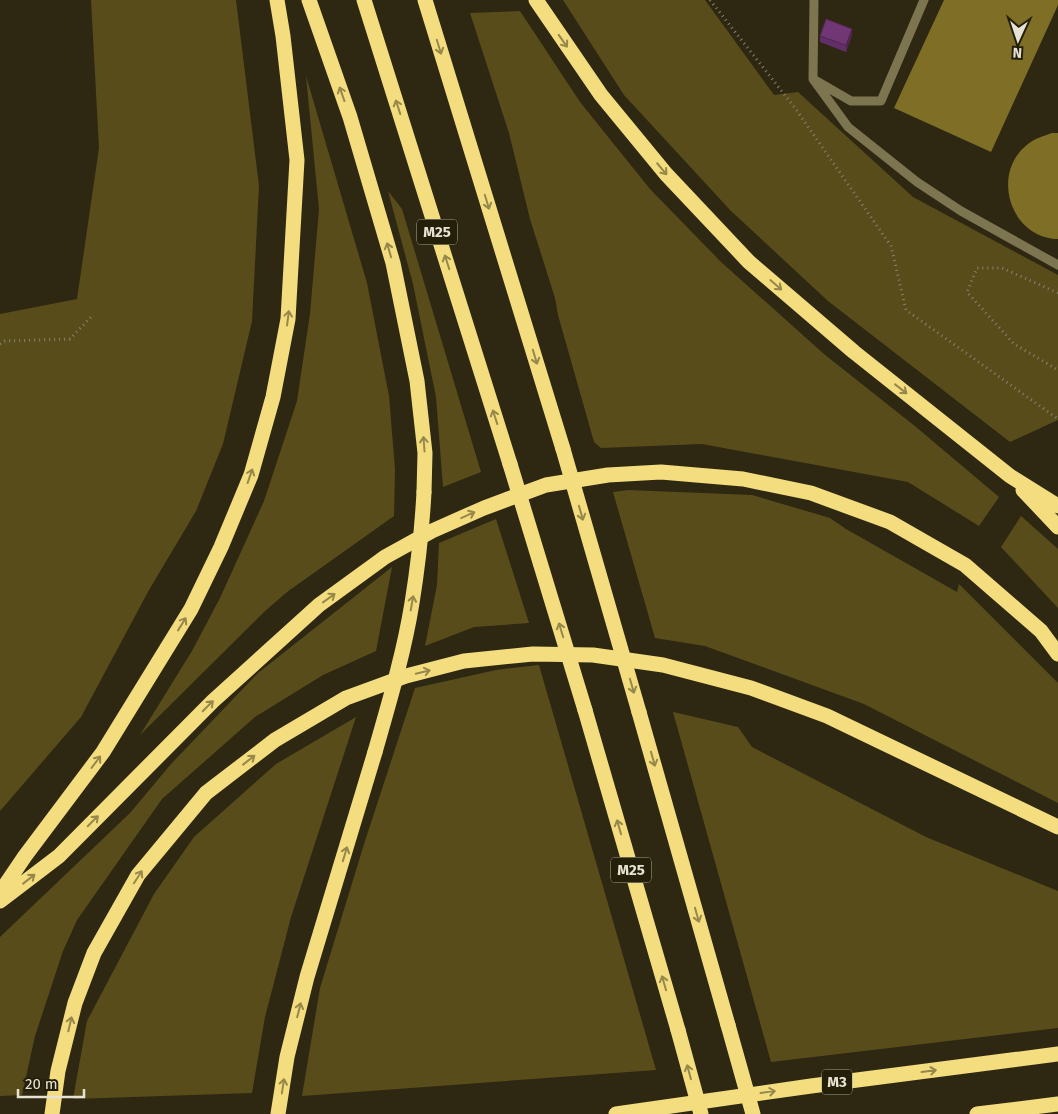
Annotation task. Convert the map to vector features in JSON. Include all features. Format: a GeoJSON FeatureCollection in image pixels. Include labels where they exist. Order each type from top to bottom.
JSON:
{"type":"FeatureCollection","features":[{"type":"Feature","properties":{"kind":"highway"},"geometry":{"type":"LineString","coordinates":[[0,893],[25,856],[104,752],[191,609],[221,547],[250,475],[273,397],[288,319],[297,160],[277,0]]}},
{"type":"Feature","properties":{"kind":"highway"},"geometry":{"type":"LineString","coordinates":[[278,1114],[287,1057],[307,977],[376,752],[393,688],[412,604],[420,550],[424,492],[424,443],[417,381],[392,263],[350,116],[309,0]]}},
{"type":"Feature","properties":{"kind":"highway","name":"M25"},"geometry":{"type":"LineString","coordinates":[[364,0],[510,464],[585,710],[701,1114]]}},
{"type":"Feature","properties":{"kind":"highway"},"geometry":{"type":"LineString","coordinates":[[425,0],[563,449],[753,1114]]}},
{"type":"Feature","properties":{"kind":"highway"},"geometry":{"type":"LineString","coordinates":[[536,0],[601,95],[666,174],[749,262],[854,352],[1010,476],[1058,506]]}},
{"type":"Feature","properties":{"kind":"highway"},"geometry":{"type":"LineString","coordinates":[[0,901],[59,856],[213,701],[320,605],[385,557],[432,531],[484,508],[546,485],[608,475],[660,472],[743,479],[812,493],[890,522],[965,565],[1041,631],[1058,654]]}},
{"type":"Feature","properties":{"kind":"highway"},"geometry":{"type":"LineString","coordinates":[[1010,476],[1058,527]]}},
{"type":"Feature","properties":{"kind":"highway"},"geometry":{"type":"LineString","coordinates":[[52,1114],[58,1071],[75,1002],[94,953],[138,876],[206,793],[275,740],[346,698],[406,676],[464,661],[533,654],[593,655],[663,665],[751,688],[827,716],[1058,827]]}},
{"type":"Feature","properties":{"kind":"highway","name":"M3"},"geometry":{"type":"LineString","coordinates":[[616,1114],[811,1086],[1058,1054]]}},
{"type":"Feature","properties":{"kind":"highway"},"geometry":{"type":"LineString","coordinates":[[978,1114],[1058,1104]]}},
{"type":"Feature","properties":{"kind":"lane"},"geometry":{"type":"LineString","coordinates":[[814,0],[813,79],[848,127],[917,182],[961,211],[1058,265]]}},
{"type":"Feature","properties":{"kind":"lane"},"geometry":{"type":"LineString","coordinates":[[813,79],[850,100],[881,101],[924,0]]}},
{"type":"Feature","properties":{"kind":"path"},"geometry":{"type":"LineString","coordinates":[[710,0],[795,108],[891,246],[906,310],[1058,419]]}},
{"type":"Feature","properties":{"kind":"path"},"geometry":{"type":"LineString","coordinates":[[1058,293],[1002,268],[977,268],[967,292],[1014,344],[1058,370]]}},
{"type":"Feature","properties":{"kind":"path"},"geometry":{"type":"LineString","coordinates":[[0,344],[5,341],[70,339],[91,318]]}},
{"type":"Feature","properties":{"kind":"shaded area"},"geometry":{"type":"Polygon","coordinates":[[[91,0],[236,0],[259,186],[252,321],[223,444],[196,511],[149,590],[81,717],[0,811],[0,314],[77,299],[99,148],[91,0]]]}},
{"type":"Feature","properties":{"kind":"shaded area"},"geometry":{"type":"Polygon","coordinates":[[[563,0],[705,0],[774,95],[798,92],[913,197],[1058,275],[1058,420],[1010,442],[828,301],[731,211],[624,95],[563,0]]]}},
{"type":"Feature","properties":{"kind":"shaded area"},"geometry":{"type":"Polygon","coordinates":[[[944,0],[1058,0],[1058,5],[991,152],[894,108],[944,0]]]}},
{"type":"Feature","properties":{"kind":"shaded area"},"geometry":{"type":"Polygon","coordinates":[[[520,11],[580,102],[650,189],[721,262],[824,354],[916,427],[999,497],[979,526],[908,482],[702,444],[601,448],[594,442],[558,315],[555,298],[530,219],[509,133],[470,13],[520,11]]]}},
{"type":"Feature","properties":{"kind":"shaded area"},"geometry":{"type":"Polygon","coordinates":[[[306,76],[367,283],[389,396],[395,469],[394,516],[287,592],[264,612],[140,735],[192,651],[220,598],[264,501],[297,401],[310,314],[319,209],[306,76]]]}},
{"type":"Feature","properties":{"kind":"shaded area"},"geometry":{"type":"Polygon","coordinates":[[[1052,133],[1058,133],[1058,239],[1041,236],[1028,228],[1017,216],[1011,202],[1008,187],[1010,171],[1016,156],[1031,142],[1052,133]]]}},
{"type":"Feature","properties":{"kind":"shaded area"},"geometry":{"type":"Polygon","coordinates":[[[388,191],[402,209],[481,472],[443,487],[436,397],[413,284],[388,191]]]}},
{"type":"Feature","properties":{"kind":"shaded area"},"geometry":{"type":"Polygon","coordinates":[[[628,490],[752,495],[830,518],[957,592],[959,584],[1058,683],[1058,803],[864,704],[705,646],[655,638],[613,492],[628,490]]]}},
{"type":"Feature","properties":{"kind":"shaded area"},"geometry":{"type":"Polygon","coordinates":[[[1021,516],[1058,549],[1058,608],[1001,547],[1021,516]]]}},
{"type":"Feature","properties":{"kind":"shaded area"},"geometry":{"type":"Polygon","coordinates":[[[496,519],[529,623],[474,627],[425,646],[437,585],[439,543],[496,519]]]}},
{"type":"Feature","properties":{"kind":"shaded area"},"geometry":{"type":"Polygon","coordinates":[[[392,567],[376,651],[323,675],[255,717],[162,799],[77,920],[63,951],[35,1036],[22,1095],[0,1096],[0,937],[130,813],[171,764],[258,673],[392,567]]]}},
{"type":"Feature","properties":{"kind":"shaded area"},"geometry":{"type":"Polygon","coordinates":[[[539,665],[656,1070],[302,1096],[320,988],[415,688],[496,670],[539,665]]]}},
{"type":"Feature","properties":{"kind":"shaded area"},"geometry":{"type":"Polygon","coordinates":[[[673,712],[738,727],[752,747],[926,837],[1058,891],[1058,1028],[771,1062],[673,712]]]}},
{"type":"Feature","properties":{"kind":"shaded area"},"geometry":{"type":"Polygon","coordinates":[[[356,717],[291,917],[265,1017],[252,1093],[73,1099],[87,1021],[154,894],[194,837],[276,764],[356,717]]]}},
{"type":"Feature","properties":{"kind":"building"},"geometry":{"type":"Polygon","coordinates":[[[826,19],[852,29],[846,45],[820,36],[826,19]]]}}]}
